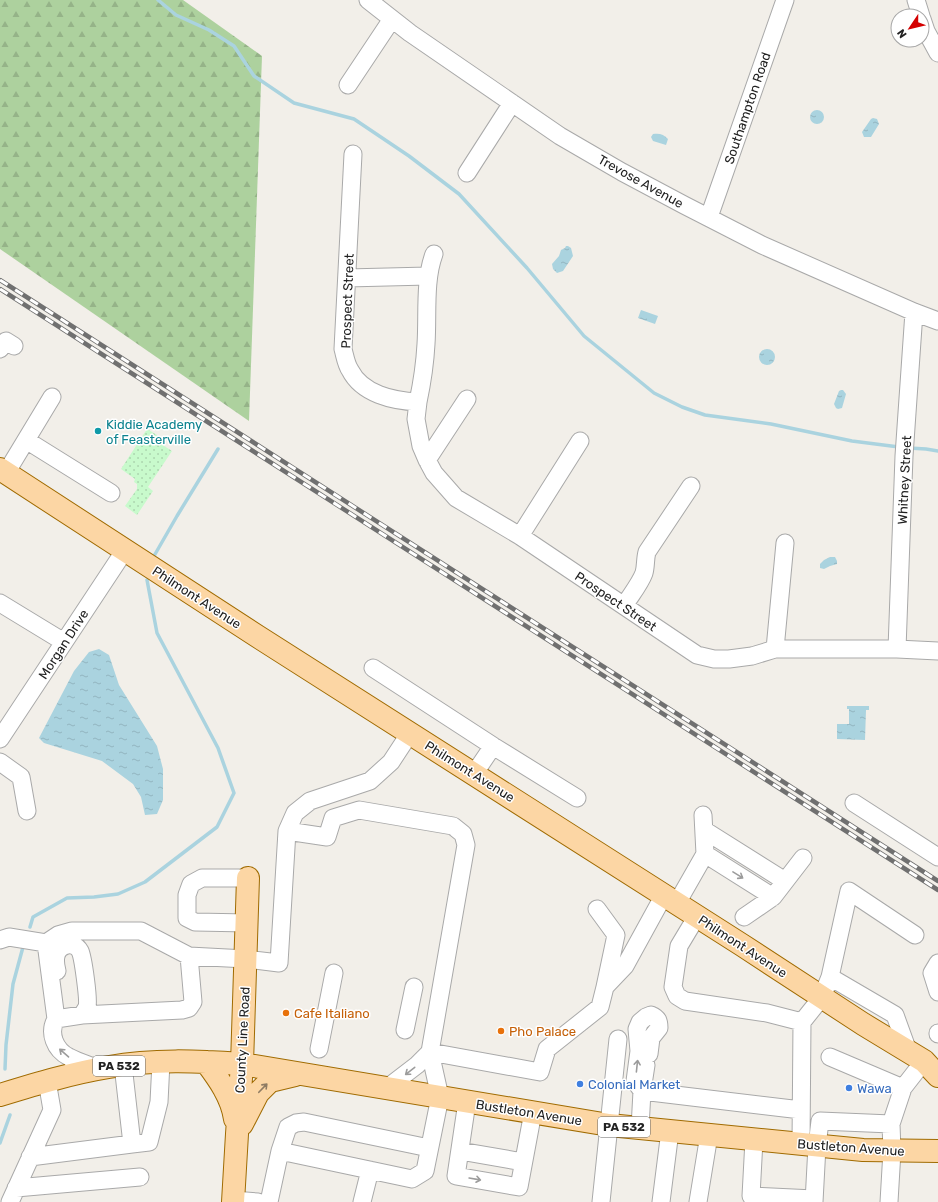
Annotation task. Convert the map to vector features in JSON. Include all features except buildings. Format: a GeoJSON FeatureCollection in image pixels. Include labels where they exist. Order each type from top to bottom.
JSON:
{"type":"FeatureCollection","features":[{"type":"Feature","properties":{"kind":"main road","name":"Philmont Avenue"},"geometry":{"type":"LineString","coordinates":[[3,471],[697,916],[923,1063]]}},
{"type":"Feature","properties":{"kind":"main road","name":"County Line Road"},"geometry":{"type":"LineString","coordinates":[[233,1201],[242,1064],[248,923],[248,878]]}},
{"type":"Feature","properties":{"kind":"main road","name":"PA 532"},"geometry":{"type":"LineString","coordinates":[[0,1094],[47,1081],[98,1069],[123,1065],[160,1062],[242,1064]]}},
{"type":"Feature","properties":{"kind":"main road"},"geometry":{"type":"LineString","coordinates":[[206,1062],[219,1080],[228,1097],[234,1114],[237,1134]]}},
{"type":"Feature","properties":{"kind":"main road","name":"Bustleton Avenue"},"geometry":{"type":"LineString","coordinates":[[242,1064],[609,1125],[863,1150],[938,1151]]}},
{"type":"Feature","properties":{"kind":"main road"},"geometry":{"type":"LineString","coordinates":[[237,1134],[258,1093],[270,1081],[298,1074]]}},
{"type":"Feature","properties":{"kind":"street","name":"Trevose Avenue"},"geometry":{"type":"LineString","coordinates":[[368,0],[410,33],[560,136],[622,172],[762,245],[914,312],[938,321]]}},
{"type":"Feature","properties":{"kind":"street","name":"Southampton Road"},"geometry":{"type":"LineString","coordinates":[[709,217],[785,0]]}},
{"type":"Feature","properties":{"kind":"street"},"geometry":{"type":"LineString","coordinates":[[348,85],[392,19]]}},
{"type":"Feature","properties":{"kind":"street"},"geometry":{"type":"LineString","coordinates":[[930,38],[938,53]]}},
{"type":"Feature","properties":{"kind":"street"},"geometry":{"type":"LineString","coordinates":[[467,173],[512,103]]}},
{"type":"Feature","properties":{"kind":"street","name":"Prospect Street"},"geometry":{"type":"LineString","coordinates":[[353,154],[343,349],[350,370],[355,378],[362,384],[379,394],[402,401],[418,402]]}},
{"type":"Feature","properties":{"kind":"street","name":"Prospect Street"},"geometry":{"type":"LineString","coordinates":[[434,254],[430,264],[428,276],[424,373],[416,419],[421,446],[434,474],[456,498],[520,536],[697,655],[714,659],[729,659],[752,656],[774,649],[897,649],[938,651]]}},
{"type":"Feature","properties":{"kind":"street"},"geometry":{"type":"LineString","coordinates":[[347,278],[428,276]]}},
{"type":"Feature","properties":{"kind":"street","name":"Whitney Street"},"geometry":{"type":"LineString","coordinates":[[897,649],[904,456],[914,312]]}},
{"type":"Feature","properties":{"kind":"street"},"geometry":{"type":"LineString","coordinates":[[3,471],[26,440],[52,397]]}},
{"type":"Feature","properties":{"kind":"street"},"geometry":{"type":"LineString","coordinates":[[427,460],[467,399]]}},
{"type":"Feature","properties":{"kind":"street"},"geometry":{"type":"LineString","coordinates":[[26,440],[111,493]]}},
{"type":"Feature","properties":{"kind":"street"},"geometry":{"type":"LineString","coordinates":[[520,536],[580,441]]}},
{"type":"Feature","properties":{"kind":"street"},"geometry":{"type":"LineString","coordinates":[[624,606],[643,575],[647,552],[691,486]]}},
{"type":"Feature","properties":{"kind":"street"},"geometry":{"type":"LineString","coordinates":[[774,649],[785,543]]}},
{"type":"Feature","properties":{"kind":"street","name":"Morgan Drive"},"geometry":{"type":"LineString","coordinates":[[0,739],[125,550]]}},
{"type":"Feature","properties":{"kind":"street"},"geometry":{"type":"LineString","coordinates":[[0,603],[64,642]]}},
{"type":"Feature","properties":{"kind":"street"},"geometry":{"type":"LineString","coordinates":[[373,668],[493,746],[577,798]]}},
{"type":"Feature","properties":{"kind":"street"},"geometry":{"type":"LineString","coordinates":[[0,940],[9,937],[46,943],[58,935],[72,931],[142,931],[188,956],[246,959],[279,963],[287,831],[295,813],[310,801],[370,781],[391,762],[410,733]]}},
{"type":"Feature","properties":{"kind":"street"},"geometry":{"type":"LineString","coordinates":[[474,774],[493,746]]}},
{"type":"Feature","properties":{"kind":"street"},"geometry":{"type":"LineString","coordinates":[[0,762],[21,777],[27,811]]}},
{"type":"Feature","properties":{"kind":"street"},"geometry":{"type":"LineString","coordinates":[[854,803],[938,857]]}},
{"type":"Feature","properties":{"kind":"street"},"geometry":{"type":"LineString","coordinates":[[280,1151],[412,1179],[425,1171],[440,1097],[430,1052],[466,845],[463,834],[453,826],[359,810],[333,818],[327,837],[287,831]]}},
{"type":"Feature","properties":{"kind":"street"},"geometry":{"type":"LineString","coordinates":[[605,987],[625,966],[670,899],[706,854],[703,822],[785,881]]}},
{"type":"Feature","properties":{"kind":"street"},"geometry":{"type":"LineString","coordinates":[[706,854],[773,897]]}},
{"type":"Feature","properties":{"kind":"street"},"geometry":{"type":"LineString","coordinates":[[744,917],[773,897],[803,858]]}},
{"type":"Feature","properties":{"kind":"street"},"geometry":{"type":"LineString","coordinates":[[248,878],[202,878],[191,884],[187,895],[187,918],[195,922],[248,923]]}},
{"type":"Feature","properties":{"kind":"street"},"geometry":{"type":"LineString","coordinates":[[754,1140],[751,1196],[814,1200],[809,1145],[802,1110],[802,1022],[822,997],[830,977],[849,891],[915,936]]}},
{"type":"Feature","properties":{"kind":"street"},"geometry":{"type":"LineString","coordinates":[[430,1052],[540,1072],[547,1049],[600,1007],[616,935],[597,909]]}},
{"type":"Feature","properties":{"kind":"street"},"geometry":{"type":"LineString","coordinates":[[697,916],[679,946],[673,987],[677,996],[685,1001],[767,1013],[802,1022]]}},
{"type":"Feature","properties":{"kind":"street"},"geometry":{"type":"LineString","coordinates":[[84,964],[86,958],[85,931]]}},
{"type":"Feature","properties":{"kind":"street"},"geometry":{"type":"LineString","coordinates":[[46,943],[58,1019]]}},
{"type":"Feature","properties":{"kind":"street"},"geometry":{"type":"LineString","coordinates":[[58,1019],[56,956],[63,945],[70,944],[76,946],[80,951],[84,964],[89,1012]]}},
{"type":"Feature","properties":{"kind":"street"},"geometry":{"type":"LineString","coordinates":[[98,1069],[68,1057],[60,1050],[54,1040],[52,1030],[53,1025],[58,1019],[89,1012],[182,1010],[189,1008],[193,1002],[188,956]]}},
{"type":"Feature","properties":{"kind":"street"},"geometry":{"type":"LineString","coordinates":[[938,963],[932,973],[938,992]]}},
{"type":"Feature","properties":{"kind":"street"},"geometry":{"type":"LineString","coordinates":[[319,1049],[334,973]]}},
{"type":"Feature","properties":{"kind":"street"},"geometry":{"type":"LineString","coordinates":[[830,977],[894,1015],[923,1063],[903,1088],[892,1124],[889,1202]]}},
{"type":"Feature","properties":{"kind":"street"},"geometry":{"type":"LineString","coordinates":[[406,1030],[414,987]]}},
{"type":"Feature","properties":{"kind":"street"},"geometry":{"type":"LineString","coordinates":[[849,1014],[860,994]]}},
{"type":"Feature","properties":{"kind":"street"},"geometry":{"type":"LineString","coordinates":[[640,1128],[642,1091],[647,1059],[651,1038],[659,1028],[659,1023],[656,1017],[651,1015],[640,1022],[637,1029],[639,1052],[635,1081],[642,1091],[802,1110]]}},
{"type":"Feature","properties":{"kind":"street"},"geometry":{"type":"LineString","coordinates":[[601,1202],[618,1039]]}},
{"type":"Feature","properties":{"kind":"street"},"geometry":{"type":"LineString","coordinates":[[387,1088],[417,1065],[430,1052]]}},
{"type":"Feature","properties":{"kind":"street"},"geometry":{"type":"LineString","coordinates":[[830,1057],[903,1088]]}},
{"type":"Feature","properties":{"kind":"street"},"geometry":{"type":"LineString","coordinates":[[30,1157],[149,1142],[159,1102],[160,1062]]}},
{"type":"Feature","properties":{"kind":"street"},"geometry":{"type":"LineString","coordinates":[[123,1065],[132,1144]]}},
{"type":"Feature","properties":{"kind":"street"},"geometry":{"type":"LineString","coordinates":[[13,1195],[52,1110],[47,1081]]}},
{"type":"Feature","properties":{"kind":"street"},"geometry":{"type":"LineString","coordinates":[[467,1102],[456,1176],[519,1187],[533,1112]]}},
{"type":"Feature","properties":{"kind":"street"},"geometry":{"type":"LineString","coordinates":[[809,1145],[820,1121],[892,1124]]}},
{"type":"Feature","properties":{"kind":"street"},"geometry":{"type":"LineString","coordinates":[[269,1202],[280,1151],[288,1127],[296,1123],[304,1122],[429,1148]]}},
{"type":"Feature","properties":{"kind":"street"},"geometry":{"type":"LineString","coordinates":[[661,1202],[670,1132]]}},
{"type":"Feature","properties":{"kind":"street"},"geometry":{"type":"LineString","coordinates":[[698,1202],[709,1135]]}},
{"type":"Feature","properties":{"kind":"street"},"geometry":{"type":"LineString","coordinates":[[460,1151],[523,1162]]}},
{"type":"Feature","properties":{"kind":"street"},"geometry":{"type":"LineString","coordinates":[[362,1202],[370,1170]]}},
{"type":"Feature","properties":{"kind":"street"},"geometry":{"type":"LineString","coordinates":[[13,1195],[140,1177]]}},
{"type":"Feature","properties":{"kind":"street"},"geometry":{"type":"LineString","coordinates":[[233,1201],[258,1202]]}},
{"type":"Feature","properties":{"kind":"green space"},"geometry":{"type":"Polygon","coordinates":[[[0,0],[183,0],[262,56],[249,421],[0,249],[0,0]]]}},
{"type":"Feature","properties":{"kind":"green space"},"geometry":{"type":"Polygon","coordinates":[[[147,429],[157,435],[154,441],[172,451],[148,487],[153,491],[137,515],[125,506],[137,489],[137,484],[134,482],[135,479],[121,469],[147,429]]]}},
{"type":"Feature","properties":{"kind":"water"},"geometry":{"type":"Polygon","coordinates":[[[814,110],[820,110],[824,114],[824,120],[820,124],[814,124],[810,120],[810,114],[814,110]]]}},
{"type":"Feature","properties":{"kind":"water"},"geometry":{"type":"Polygon","coordinates":[[[873,118],[877,119],[879,124],[871,137],[864,137],[862,132],[873,118]]]}},
{"type":"Feature","properties":{"kind":"water"},"geometry":{"type":"Polygon","coordinates":[[[653,134],[661,134],[665,136],[668,139],[666,145],[653,141],[651,137],[653,134]]]}},
{"type":"Feature","properties":{"kind":"water"},"geometry":{"type":"Polygon","coordinates":[[[566,246],[571,248],[573,256],[563,271],[557,273],[553,269],[552,264],[559,256],[561,250],[566,246]]]}},
{"type":"Feature","properties":{"kind":"water"},"geometry":{"type":"Polygon","coordinates":[[[641,310],[658,316],[655,324],[638,318],[641,310]]]}},
{"type":"Feature","properties":{"kind":"water"},"geometry":{"type":"Polygon","coordinates":[[[764,349],[770,349],[775,354],[773,363],[770,365],[764,365],[759,360],[759,354],[764,349]]]}},
{"type":"Feature","properties":{"kind":"water"},"geometry":{"type":"Polygon","coordinates":[[[843,390],[846,394],[842,408],[838,409],[834,404],[839,391],[843,390]]]}},
{"type":"Feature","properties":{"kind":"water"},"geometry":{"type":"Polygon","coordinates":[[[830,557],[835,557],[837,564],[824,569],[820,568],[820,564],[830,557]]]}},
{"type":"Feature","properties":{"kind":"water"},"geometry":{"type":"Polygon","coordinates":[[[99,649],[109,655],[119,685],[157,746],[163,769],[163,800],[157,814],[145,815],[141,797],[133,784],[102,761],[44,743],[39,738],[74,671],[89,652],[99,649]]]}},
{"type":"Feature","properties":{"kind":"water"},"geometry":{"type":"Polygon","coordinates":[[[847,706],[869,706],[869,710],[866,710],[865,740],[837,739],[837,724],[849,724],[849,709],[847,709],[847,706]]]}},
{"type":"Feature","properties":{"kind":"waterway"},"geometry":{"type":"LineString","coordinates":[[158,0],[176,15],[209,30],[234,46],[254,76],[294,103],[354,119],[409,156],[459,194],[527,268],[584,336],[654,393],[682,407],[705,415],[771,424],[852,441],[899,447]]}},
{"type":"Feature","properties":{"kind":"waterway"},"geometry":{"type":"LineString","coordinates":[[909,448],[938,451]]}},
{"type":"Feature","properties":{"kind":"waterway"},"geometry":{"type":"LineString","coordinates":[[154,556],[218,449]]}},
{"type":"Feature","properties":{"kind":"waterway"},"geometry":{"type":"LineString","coordinates":[[30,927],[33,917],[67,898],[118,894],[145,882],[217,827],[234,793],[218,748],[157,633],[147,580]]}},
{"type":"Feature","properties":{"kind":"waterway"},"geometry":{"type":"LineString","coordinates":[[5,1069],[6,1045],[13,984],[23,947]]}},
{"type":"Feature","properties":{"kind":"waterway"},"geometry":{"type":"LineString","coordinates":[[0,1143],[10,1115]]}},
{"type":"Feature","properties":{"kind":"railway"},"geometry":{"type":"LineString","coordinates":[[0,280],[938,881]]}},
{"type":"Feature","properties":{"kind":"railway"},"geometry":{"type":"LineString","coordinates":[[0,289],[938,890]]}},
{"type":"Feature","properties":{"kind":"place","name":"Kiddie Academy of Feasterville"},"geometry":{"type":"Point","coordinates":[98,431]}},
{"type":"Feature","properties":{"kind":"place","name":"Cafe Italiano"},"geometry":{"type":"Point","coordinates":[286,1013]}},
{"type":"Feature","properties":{"kind":"place","name":"Pho Palace"},"geometry":{"type":"Point","coordinates":[501,1031]}},
{"type":"Feature","properties":{"kind":"place","name":"Colonial Market"},"geometry":{"type":"Point","coordinates":[580,1084]}},
{"type":"Feature","properties":{"kind":"place","name":"Wawa"},"geometry":{"type":"Point","coordinates":[849,1088]}}]}
